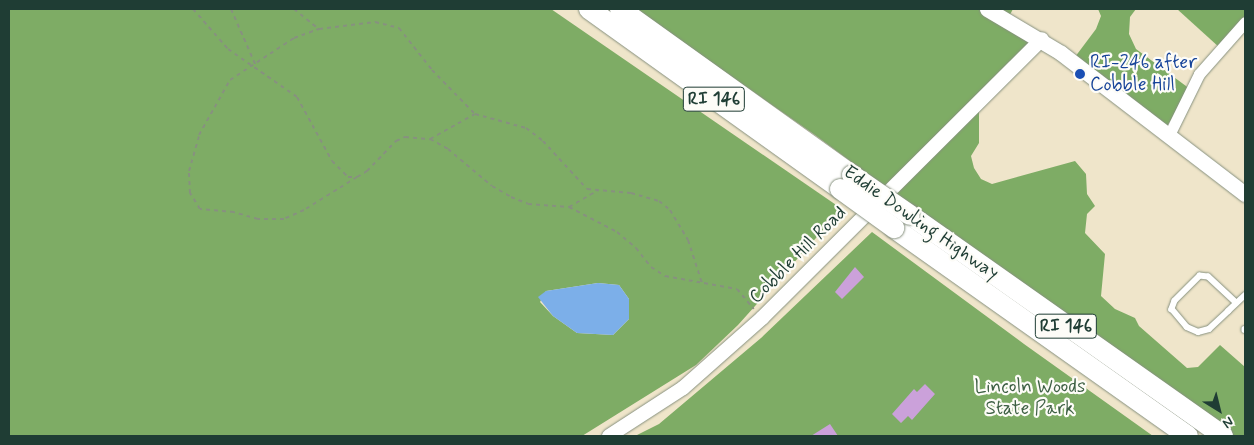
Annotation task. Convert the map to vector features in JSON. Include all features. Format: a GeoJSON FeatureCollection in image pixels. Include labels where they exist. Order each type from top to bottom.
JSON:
{"type":"FeatureCollection","features":[{"type":"Feature","properties":{"kind":"highway","name":"Eddie Dowling Highway"},"geometry":{"type":"LineString","coordinates":[[589,9],[846,182],[910,215],[1223,436]]}},
{"type":"Feature","properties":{"kind":"highway","name":"Eddie Dowling Highway"},"geometry":{"type":"LineString","coordinates":[[620,9],[846,182],[894,228],[1188,436]]}},
{"type":"Feature","properties":{"kind":"main road"},"geometry":{"type":"LineString","coordinates":[[987,9],[1042,40],[1170,135],[1245,194]]}},
{"type":"Feature","properties":{"kind":"street"},"geometry":{"type":"LineString","coordinates":[[1170,135],[1204,67],[1245,22]]}},
{"type":"Feature","properties":{"kind":"street","name":"Cobble Hill Road"},"geometry":{"type":"LineString","coordinates":[[609,436],[683,388],[762,318],[1042,40]]}},
{"type":"Feature","properties":{"kind":"lane"},"geometry":{"type":"LineString","coordinates":[[1236,303],[1208,277],[1200,276],[1175,301],[1172,309],[1187,327],[1198,332],[1209,328],[1236,303],[1245,294]]}},
{"type":"Feature","properties":{"kind":"path"},"geometry":{"type":"LineString","coordinates":[[193,9],[228,49],[256,66],[297,97],[338,170],[348,177],[357,177]]}},
{"type":"Feature","properties":{"kind":"path"},"geometry":{"type":"LineString","coordinates":[[232,9],[256,66]]}},
{"type":"Feature","properties":{"kind":"path"},"geometry":{"type":"LineString","coordinates":[[294,9],[319,29]]}},
{"type":"Feature","properties":{"kind":"path"},"geometry":{"type":"LineString","coordinates":[[702,282],[688,240],[670,210],[658,201],[630,193],[587,189],[578,183],[543,140],[526,128],[475,114],[432,70],[399,28],[375,22],[319,29],[275,49],[256,66],[237,75],[223,88],[199,134],[189,171],[190,193],[200,209],[234,212],[258,219],[284,219],[304,210],[357,177],[396,141],[405,137],[430,139],[448,149],[492,186],[511,197],[528,204],[569,207],[617,232],[636,248],[651,267],[665,276],[737,289],[762,318]]}},
{"type":"Feature","properties":{"kind":"path"},"geometry":{"type":"LineString","coordinates":[[430,139],[475,114]]}},
{"type":"Feature","properties":{"kind":"path"},"geometry":{"type":"LineString","coordinates":[[569,207],[599,190]]}},
{"type":"Feature","properties":{"kind":"green space"},"geometry":{"type":"Polygon","coordinates":[[[9,9],[551,9],[842,209],[738,325],[696,365],[582,436],[9,436],[9,9]],[[598,283],[546,291],[540,302],[553,316],[577,333],[613,335],[629,319],[629,299],[619,285],[598,283]]]}},
{"type":"Feature","properties":{"kind":"green space"},"geometry":{"type":"Polygon","coordinates":[[[635,9],[1013,9],[1007,20],[1031,46],[979,105],[979,143],[971,156],[974,168],[981,179],[992,184],[1075,161],[1086,174],[1087,194],[1095,206],[1087,214],[1085,233],[1105,254],[1101,296],[1115,309],[1135,318],[1139,326],[1187,368],[1198,367],[1220,345],[1245,367],[1245,436],[1222,436],[815,135],[635,9]]]}},
{"type":"Feature","properties":{"kind":"green space"},"geometry":{"type":"Polygon","coordinates":[[[1098,9],[1136,9],[1130,17],[1129,34],[1136,49],[1190,89],[1166,128],[1075,57],[1096,29],[1101,16],[1098,9]]]}},
{"type":"Feature","properties":{"kind":"green space"},"geometry":{"type":"Polygon","coordinates":[[[1177,9],[1245,9],[1245,24],[1220,48],[1177,9]]]}},
{"type":"Feature","properties":{"kind":"green space","name":"Lincoln Woods State Park"},"geometry":{"type":"Polygon","coordinates":[[[872,232],[1153,436],[635,436],[659,424],[761,338],[872,232]]]}},
{"type":"Feature","properties":{"kind":"water"},"geometry":{"type":"Polygon","coordinates":[[[598,283],[619,285],[629,299],[629,319],[613,335],[577,333],[553,316],[538,297],[546,291],[598,283]]]}},
{"type":"Feature","properties":{"kind":"building"},"geometry":{"type":"Polygon","coordinates":[[[855,267],[864,277],[842,299],[835,292],[855,267]]]}},
{"type":"Feature","properties":{"kind":"building"},"geometry":{"type":"Polygon","coordinates":[[[925,384],[935,394],[912,420],[908,416],[901,423],[892,414],[914,389],[917,392],[925,384]]]}},
{"type":"Feature","properties":{"kind":"building"},"geometry":{"type":"Polygon","coordinates":[[[830,424],[838,436],[811,436],[830,424]]]}},
{"type":"Feature","properties":{"kind":"place","name":"RI-246 after Cobble Hill"},"geometry":{"type":"Point","coordinates":[1080,74]}}]}
